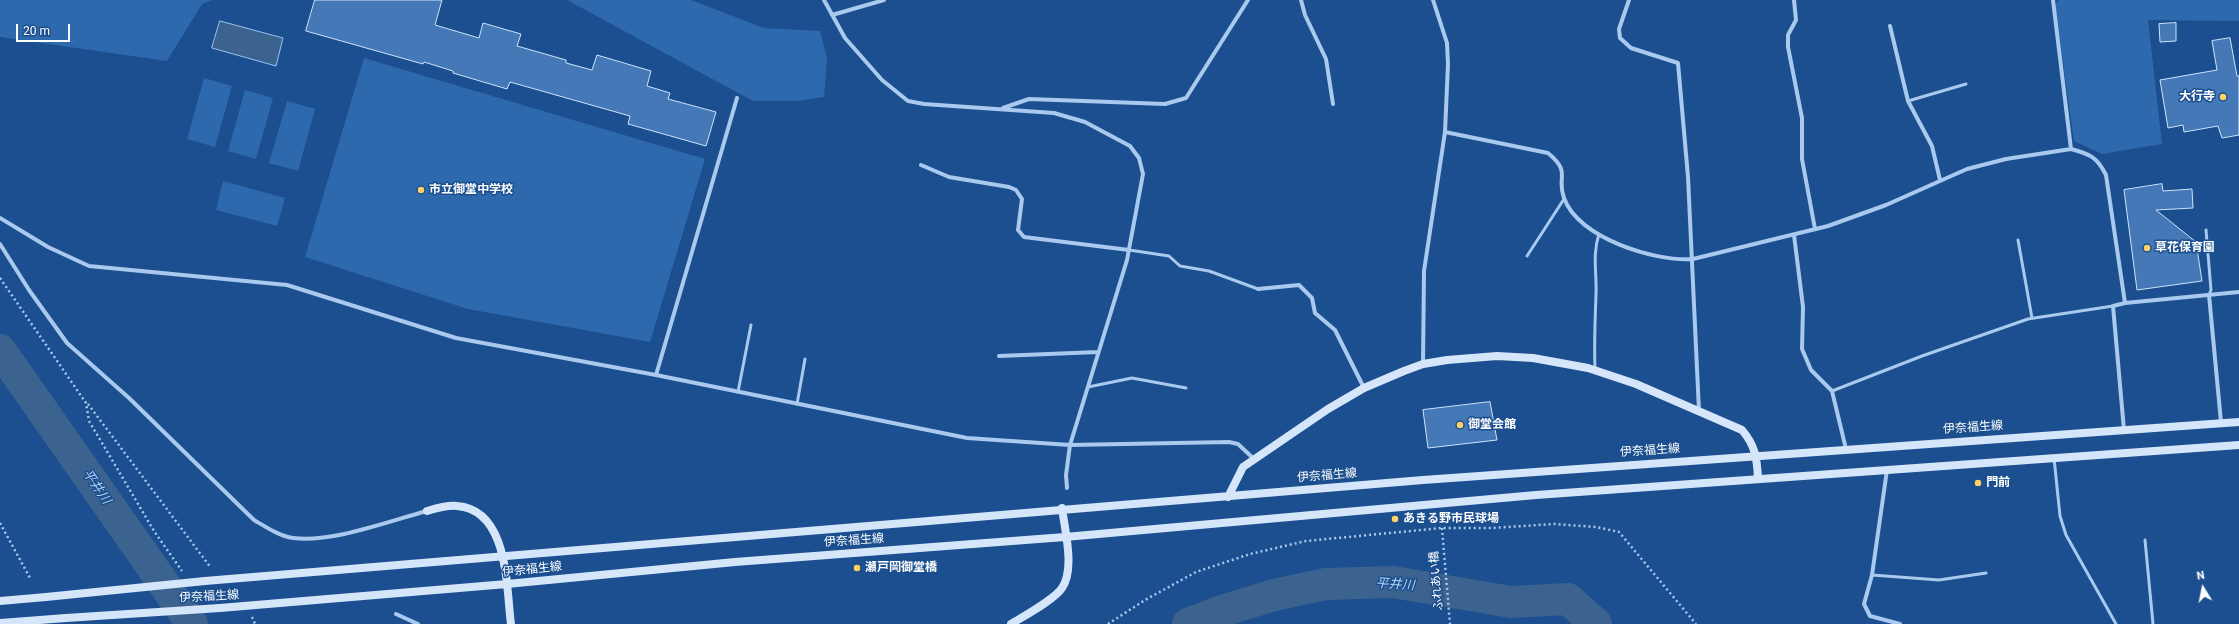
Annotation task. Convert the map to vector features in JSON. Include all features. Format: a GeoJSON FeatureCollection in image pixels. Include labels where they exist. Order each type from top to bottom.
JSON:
{"type":"FeatureCollection","features":[{"type":"Feature","properties":{"kind":"main road"},"geometry":{"type":"LineString","coordinates":[[1228,497],[1239,472],[1243,467],[1328,409],[1364,388],[1423,364],[1447,360],[1497,356],[1533,358],[1595,371],[1636,384],[1742,430],[1752,441],[1757,454],[1758,478]]}},
{"type":"Feature","properties":{"kind":"main road","name":"伊奈福生線"},"geometry":{"type":"LineString","coordinates":[[0,601],[220,579],[1062,508],[1228,497],[1757,454],[2239,422]]}},
{"type":"Feature","properties":{"kind":"main road","name":"伊奈福生線"},"geometry":{"type":"LineString","coordinates":[[0,623],[220,608],[507,584],[735,562],[1065,537],[1536,495],[1758,478],[2239,445]]}},
{"type":"Feature","properties":{"kind":"main road"},"geometry":{"type":"LineString","coordinates":[[427,511],[456,506],[471,508],[483,517],[493,532],[503,556],[511,624]]}},
{"type":"Feature","properties":{"kind":"main road"},"geometry":{"type":"LineString","coordinates":[[1011,624],[1043,603],[1062,588],[1069,569],[1062,508]]}},
{"type":"Feature","properties":{"kind":"street"},"geometry":{"type":"LineString","coordinates":[[824,0],[845,38],[882,80],[908,101],[924,104],[1001,108],[1054,113],[1084,122],[1130,146],[1139,158],[1143,174],[1129,250],[1070,445],[1066,475],[1068,488]]}},
{"type":"Feature","properties":{"kind":"street"},"geometry":{"type":"LineString","coordinates":[[832,15],[884,0]]}},
{"type":"Feature","properties":{"kind":"street"},"geometry":{"type":"LineString","coordinates":[[1001,108],[1029,99],[1165,104],[1186,98],[1248,0]]}},
{"type":"Feature","properties":{"kind":"street"},"geometry":{"type":"LineString","coordinates":[[1301,0],[1305,15],[1326,59],[1333,104]]}},
{"type":"Feature","properties":{"kind":"street"},"geometry":{"type":"LineString","coordinates":[[1423,364],[1424,271],[1445,132],[1448,64],[1447,43],[1433,0]]}},
{"type":"Feature","properties":{"kind":"street"},"geometry":{"type":"LineString","coordinates":[[1629,0],[1619,29],[1620,38],[1631,48],[1678,63],[1693,259],[1699,411]]}},
{"type":"Feature","properties":{"kind":"street"},"geometry":{"type":"LineString","coordinates":[[1794,0],[1796,20],[1788,35],[1788,47],[1802,118],[1802,159],[1815,229]]}},
{"type":"Feature","properties":{"kind":"street"},"geometry":{"type":"LineString","coordinates":[[2054,0],[2071,149]]}},
{"type":"Feature","properties":{"kind":"street"},"geometry":{"type":"LineString","coordinates":[[1890,26],[1908,101],[1932,146],[1940,180]]}},
{"type":"Feature","properties":{"kind":"street"},"geometry":{"type":"LineString","coordinates":[[656,375],[737,98]]}},
{"type":"Feature","properties":{"kind":"street"},"geometry":{"type":"LineString","coordinates":[[1445,132],[1548,153],[1557,161],[1563,170],[1564,198],[1570,210],[1599,234],[1606,239],[1649,254],[1682,260],[1693,259],[1815,229],[1886,205],[1967,168],[2006,159],[2071,149],[2087,153],[2099,161],[2106,175],[2124,303]]}},
{"type":"Feature","properties":{"kind":"street"},"geometry":{"type":"LineString","coordinates":[[921,165],[949,177],[1009,187],[1016,190],[1022,199],[1018,230],[1024,237],[1129,250]]}},
{"type":"Feature","properties":{"kind":"street"},"geometry":{"type":"LineString","coordinates":[[0,218],[48,247],[89,266],[287,285],[456,338],[656,375],[967,438],[1070,445],[1229,442],[1238,444],[1254,459]]}},
{"type":"Feature","properties":{"kind":"street"},"geometry":{"type":"LineString","coordinates":[[1794,235],[1803,307],[1802,349],[1811,370],[1832,391],[1846,449]]}},
{"type":"Feature","properties":{"kind":"street"},"geometry":{"type":"LineString","coordinates":[[0,244],[67,343],[129,398],[254,520],[273,531],[292,538],[317,538],[362,529],[427,511]]}},
{"type":"Feature","properties":{"kind":"street"},"geometry":{"type":"LineString","coordinates":[[1258,289],[1299,285],[1312,298],[1315,313],[1334,330],[1364,388]]}},
{"type":"Feature","properties":{"kind":"street"},"geometry":{"type":"LineString","coordinates":[[2124,430],[2113,306],[2124,303],[2239,292]]}},
{"type":"Feature","properties":{"kind":"street"},"geometry":{"type":"LineString","coordinates":[[2209,295],[2221,422]]}},
{"type":"Feature","properties":{"kind":"street"},"geometry":{"type":"LineString","coordinates":[[999,356],[1098,352]]}},
{"type":"Feature","properties":{"kind":"street"},"geometry":{"type":"LineString","coordinates":[[1887,470],[1872,575],[1864,604],[1870,616],[1900,624]]}},
{"type":"Feature","properties":{"kind":"street"},"geometry":{"type":"LineString","coordinates":[[396,614],[418,624]]}},
{"type":"Feature","properties":{"kind":"lane"},"geometry":{"type":"LineString","coordinates":[[1908,101],[1966,84]]}},
{"type":"Feature","properties":{"kind":"lane"},"geometry":{"type":"LineString","coordinates":[[1527,256],[1564,198]]}},
{"type":"Feature","properties":{"kind":"lane"},"geometry":{"type":"LineString","coordinates":[[2206,230],[2211,290],[2209,295]]}},
{"type":"Feature","properties":{"kind":"lane"},"geometry":{"type":"LineString","coordinates":[[1595,371],[1594,327],[1596,295],[1594,250],[1599,234]]}},
{"type":"Feature","properties":{"kind":"lane"},"geometry":{"type":"LineString","coordinates":[[2018,240],[2032,318]]}},
{"type":"Feature","properties":{"kind":"lane"},"geometry":{"type":"LineString","coordinates":[[1129,250],[1169,256],[1180,266],[1209,271],[1258,289]]}},
{"type":"Feature","properties":{"kind":"lane"},"geometry":{"type":"LineString","coordinates":[[1832,391],[1922,356],[2032,318],[2113,306]]}},
{"type":"Feature","properties":{"kind":"lane"},"geometry":{"type":"LineString","coordinates":[[738,392],[751,325]]}},
{"type":"Feature","properties":{"kind":"lane"},"geometry":{"type":"LineString","coordinates":[[797,404],[805,359]]}},
{"type":"Feature","properties":{"kind":"lane"},"geometry":{"type":"LineString","coordinates":[[1088,387],[1132,378],[1186,388]]}},
{"type":"Feature","properties":{"kind":"lane"},"geometry":{"type":"LineString","coordinates":[[2054,458],[2060,516],[2066,535],[2116,624]]}},
{"type":"Feature","properties":{"kind":"lane"},"geometry":{"type":"LineString","coordinates":[[2145,540],[2154,624]]}},
{"type":"Feature","properties":{"kind":"lane"},"geometry":{"type":"LineString","coordinates":[[1872,575],[1938,580],[1986,573]]}},
{"type":"Feature","properties":{"kind":"path"},"geometry":{"type":"LineString","coordinates":[[0,278],[86,403],[220,579]]}},
{"type":"Feature","properties":{"kind":"path"},"geometry":{"type":"LineString","coordinates":[[86,403],[89,421],[154,531],[183,573]]}},
{"type":"Feature","properties":{"kind":"path"},"geometry":{"type":"LineString","coordinates":[[0,523],[30,578]]}},
{"type":"Feature","properties":{"kind":"path"},"geometry":{"type":"LineString","coordinates":[[1108,624],[1145,600],[1196,572],[1250,554],[1306,541],[1442,528],[1492,528],[1554,524],[1596,527],[1619,532],[1696,624]]}},
{"type":"Feature","properties":{"kind":"path","name":"ふれあい橋"},"geometry":{"type":"LineString","coordinates":[[1442,528],[1450,624]]}},
{"type":"Feature","properties":{"kind":"shaded area"},"geometry":{"type":"Polygon","coordinates":[[[0,0],[212,0],[202,4],[167,61],[0,37],[0,0]]]}},
{"type":"Feature","properties":{"kind":"shaded area"},"geometry":{"type":"Polygon","coordinates":[[[567,0],[691,0],[764,28],[820,31],[827,58],[824,97],[797,101],[753,101],[567,0]]]}},
{"type":"Feature","properties":{"kind":"shaded area"},"geometry":{"type":"Polygon","coordinates":[[[2059,0],[2239,0],[2239,21],[2148,20],[2162,144],[2102,154],[2074,141],[2055,4],[2059,0]]]}},
{"type":"Feature","properties":{"kind":"shaded area"},"geometry":{"type":"Polygon","coordinates":[[[220,21],[283,38],[276,66],[212,48],[220,21]]]}},
{"type":"Feature","properties":{"kind":"shaded area"},"geometry":{"type":"Polygon","coordinates":[[[364,58],[705,159],[650,342],[468,309],[305,257],[364,58]]]}},
{"type":"Feature","properties":{"kind":"shaded area"},"geometry":{"type":"Polygon","coordinates":[[[204,78],[232,86],[215,147],[187,139],[204,78]]]}},
{"type":"Feature","properties":{"kind":"shaded area"},"geometry":{"type":"Polygon","coordinates":[[[245,90],[273,98],[256,159],[228,151],[245,90]]]}},
{"type":"Feature","properties":{"kind":"shaded area"},"geometry":{"type":"Polygon","coordinates":[[[287,101],[315,109],[298,171],[269,163],[287,101]]]}},
{"type":"Feature","properties":{"kind":"shaded area"},"geometry":{"type":"Polygon","coordinates":[[[223,181],[285,198],[277,226],[216,210],[223,181]]]}},
{"type":"Feature","properties":{"kind":"building"},"geometry":{"type":"Polygon","coordinates":[[[315,0],[442,0],[435,25],[479,38],[483,23],[521,34],[517,46],[566,60],[566,63],[592,70],[597,55],[651,71],[647,86],[670,93],[668,99],[716,112],[706,146],[628,124],[630,116],[510,82],[507,89],[453,73],[453,71],[424,62],[423,64],[306,31],[315,0]]]}},
{"type":"Feature","properties":{"kind":"building"},"geometry":{"type":"Polygon","coordinates":[[[2176,23],[2176,41],[2160,42],[2159,24],[2176,23]]]}},
{"type":"Feature","properties":{"kind":"building"},"geometry":{"type":"Polygon","coordinates":[[[2230,38],[2237,76],[2239,76],[2239,135],[2222,138],[2218,126],[2184,132],[2183,125],[2168,128],[2160,80],[2217,70],[2212,41],[2230,38]]]}},
{"type":"Feature","properties":{"kind":"building"},"geometry":{"type":"Polygon","coordinates":[[[2162,184],[2163,191],[2192,189],[2193,208],[2156,210],[2196,242],[2202,281],[2137,290],[2124,190],[2162,184]]]}},
{"type":"Feature","properties":{"kind":"building","name":"御堂会館"},"geometry":{"type":"Polygon","coordinates":[[[1490,402],[1497,440],[1428,448],[1423,410],[1490,402]]]}},
{"type":"Feature","properties":{"kind":"waterway","name":"平井川"},"geometry":{"type":"LineString","coordinates":[[0,350],[192,624]]}},
{"type":"Feature","properties":{"kind":"waterway","name":"平井川"},"geometry":{"type":"LineString","coordinates":[[1188,624],[1222,611],[1274,595],[1326,584],[1393,582],[1511,602],[1568,599],[1596,624]]}},
{"type":"Feature","properties":{"kind":"place","name":"大行寺"},"geometry":{"type":"Point","coordinates":[2223,97]}},
{"type":"Feature","properties":{"kind":"place","name":"市立御堂中学校"},"geometry":{"type":"Point","coordinates":[421,190]}},
{"type":"Feature","properties":{"kind":"place","name":"草花保育園"},"geometry":{"type":"Point","coordinates":[2147,248]}},
{"type":"Feature","properties":{"kind":"place","name":"御堂会館"},"geometry":{"type":"Point","coordinates":[1460,425]}},
{"type":"Feature","properties":{"kind":"place","name":"門前"},"geometry":{"type":"Point","coordinates":[1978,483]}},
{"type":"Feature","properties":{"kind":"place","name":"あきる野市民球場"},"geometry":{"type":"Point","coordinates":[1395,519]}},
{"type":"Feature","properties":{"kind":"place","name":"瀬戸岡御堂橋"},"geometry":{"type":"Point","coordinates":[857,568]}}]}
